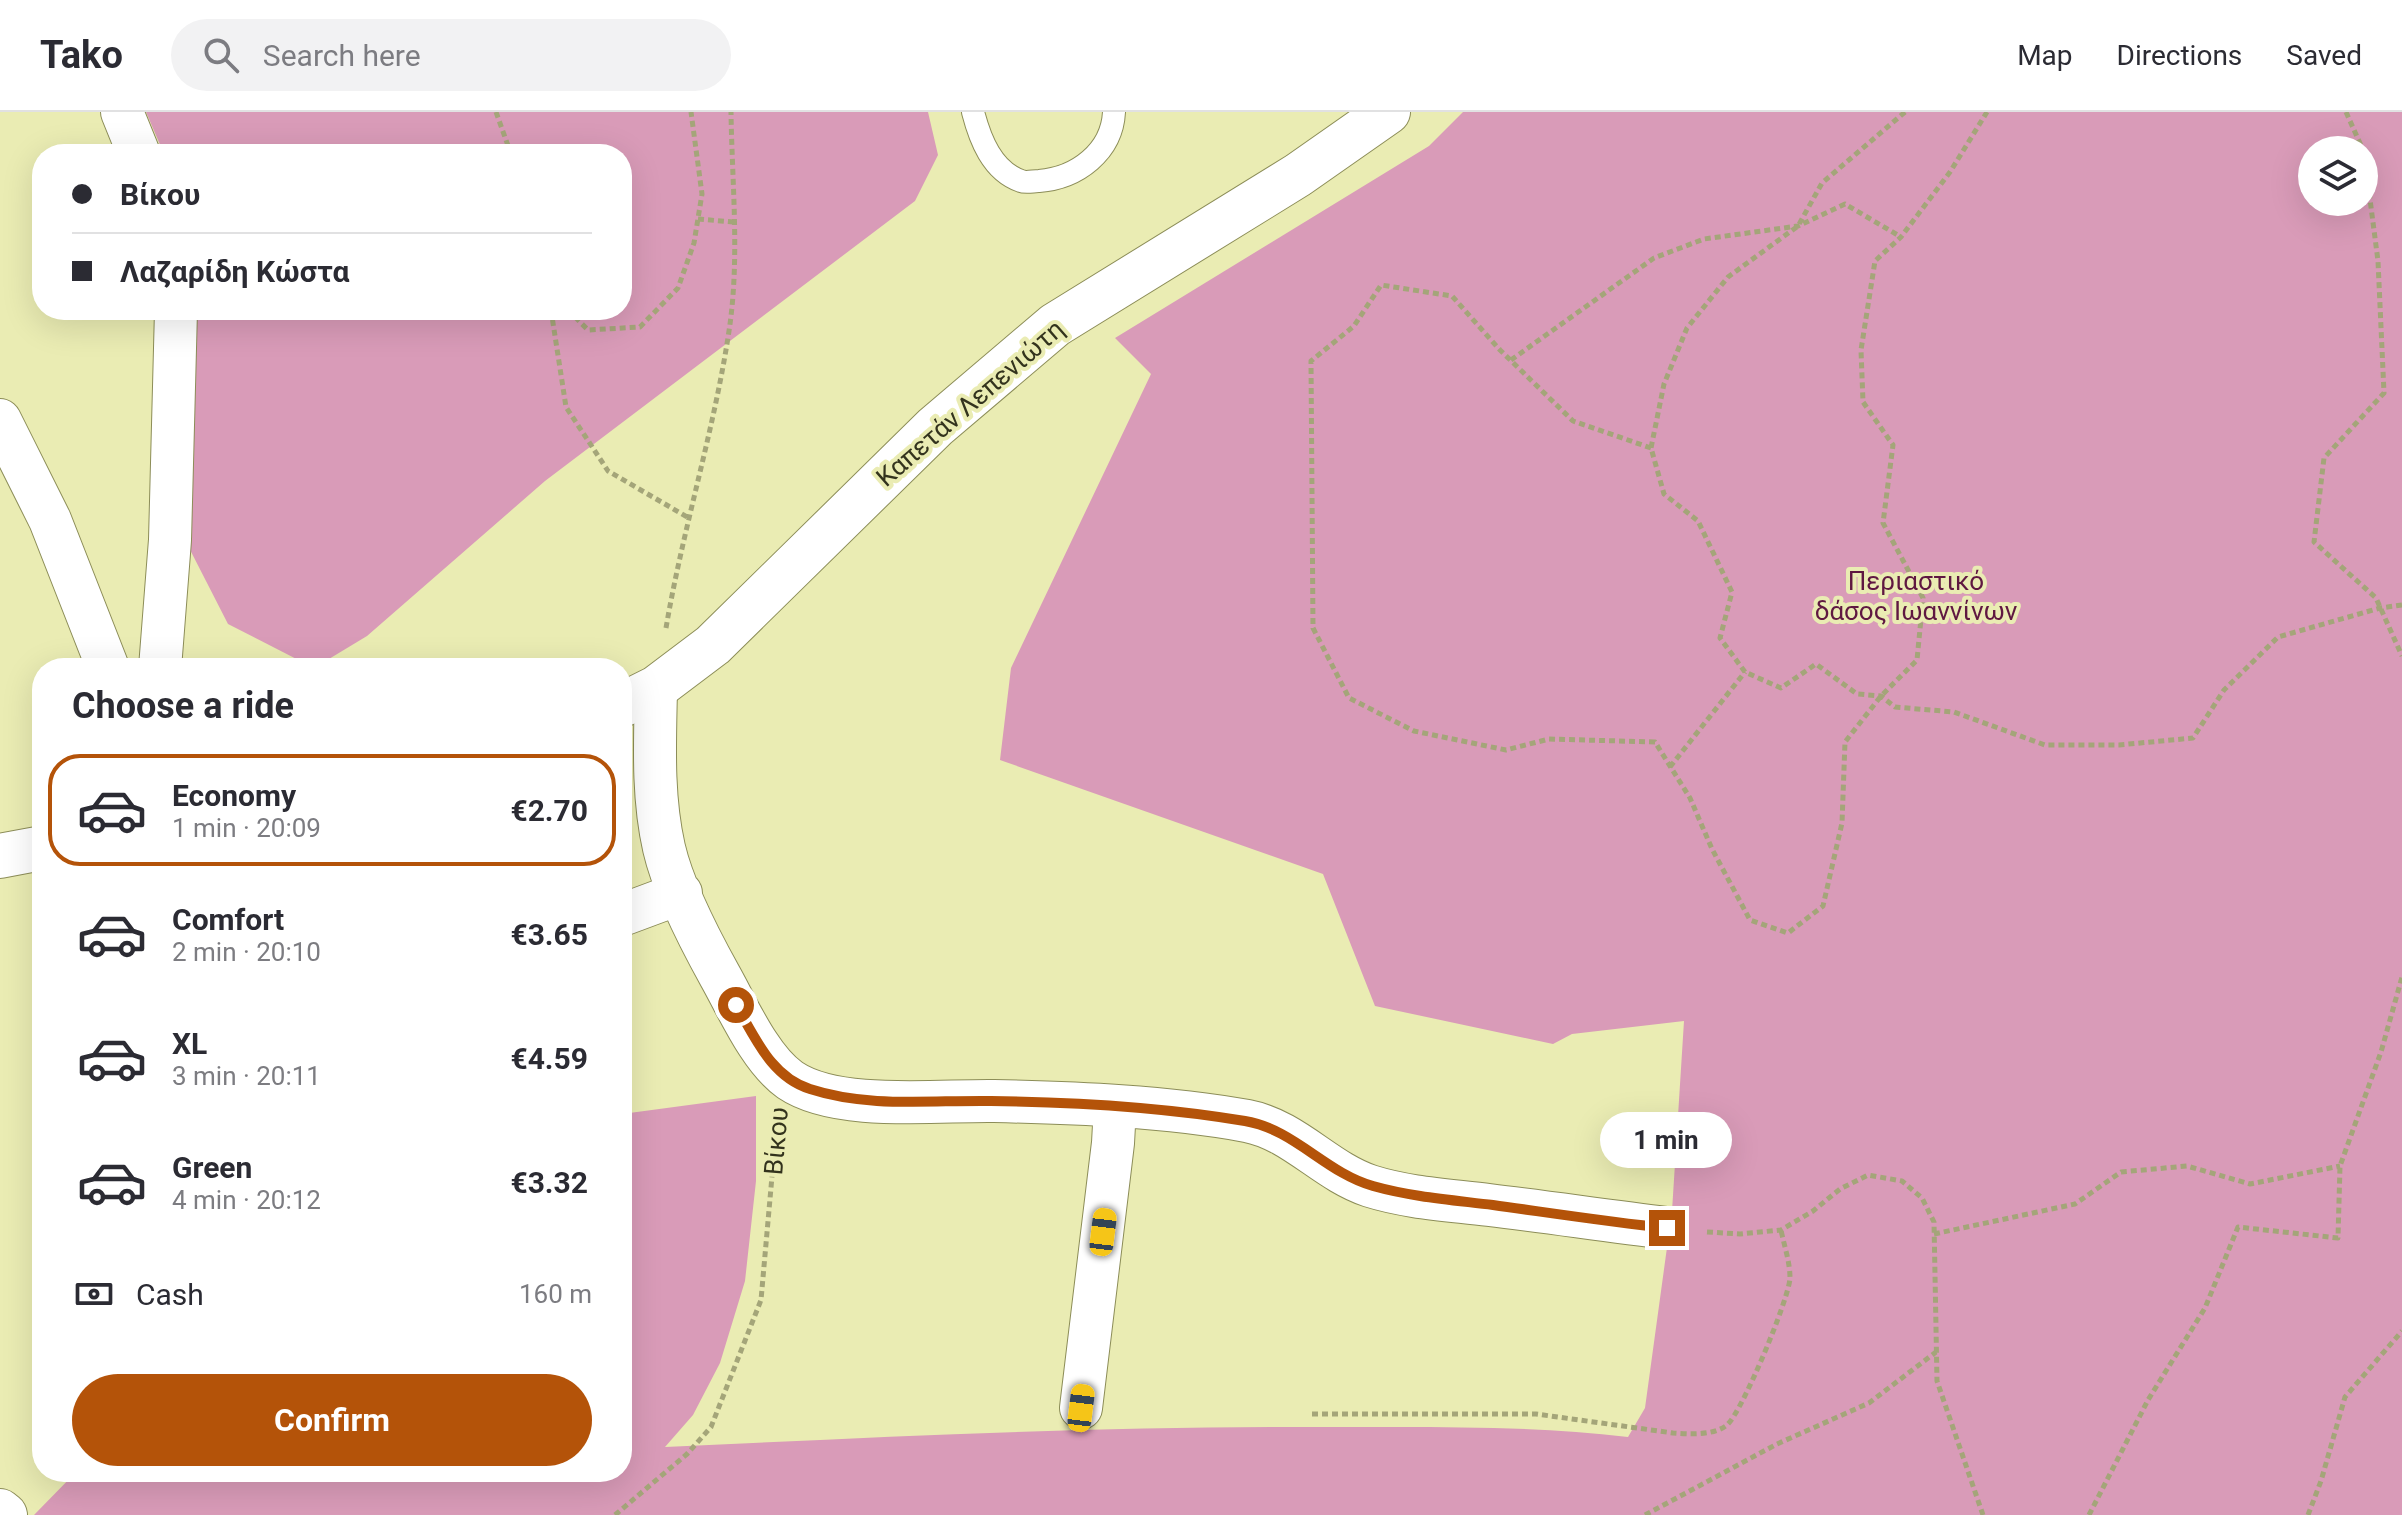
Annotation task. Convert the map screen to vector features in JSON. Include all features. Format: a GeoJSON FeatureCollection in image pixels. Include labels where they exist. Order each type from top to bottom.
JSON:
{"type":"FeatureCollection","features":[{"type":"Feature","properties":{"kind":"street"},"geometry":{"type":"LineString","coordinates":[[122,112],[135,144]]}},
{"type":"Feature","properties":{"kind":"street","name":"Καπετάν Λεπενιώτη"},"geometry":{"type":"LineString","coordinates":[[639,696],[713,645],[935,427],[1031,344],[1121,283],[1298,175],[1388,112]]}},
{"type":"Feature","properties":{"kind":"street"},"geometry":{"type":"LineString","coordinates":[[161,658],[170,540],[176,320]]}},
{"type":"Feature","properties":{"kind":"street"},"geometry":{"type":"LineString","coordinates":[[0,420],[50,520],[104,658]]}},
{"type":"Feature","properties":{"kind":"street","name":"Βίκου"},"geometry":{"type":"LineString","coordinates":[[639,696],[664,848],[681,893],[736,1005],[770,1060],[786,1077]]}},
{"type":"Feature","properties":{"kind":"street"},"geometry":{"type":"LineString","coordinates":[[0,856],[32,850]]}},
{"type":"Feature","properties":{"kind":"street"},"geometry":{"type":"LineString","coordinates":[[632,911],[681,893]]}},
{"type":"Feature","properties":{"kind":"street"},"geometry":{"type":"LineString","coordinates":[[786,1077],[812,1090],[855,1099],[1115,1107],[1231,1119],[1264,1125],[1291,1138],[1356,1180],[1391,1191],[1667,1228]]}},
{"type":"Feature","properties":{"kind":"street"},"geometry":{"type":"LineString","coordinates":[[1081,1408],[1115,1107]]}},
{"type":"Feature","properties":{"kind":"street"},"geometry":{"type":"LineString","coordinates":[[0,1511],[5,1515]]}},
{"type":"Feature","properties":{"kind":"lane"},"geometry":{"type":"LineString","coordinates":[[973,112],[987,153],[1004,171],[1022,182],[1052,180],[1074,172],[1093,158],[1109,137],[1114,112]]}},
{"type":"Feature","properties":{"kind":"path"},"geometry":{"type":"LineString","coordinates":[[496,112],[507,144]]}},
{"type":"Feature","properties":{"kind":"path"},"geometry":{"type":"LineString","coordinates":[[578,320],[588,330],[640,327],[678,288],[694,243],[702,194],[691,112]]}},
{"type":"Feature","properties":{"kind":"path"},"geometry":{"type":"LineString","coordinates":[[639,696],[676,571],[708,445],[729,330],[733,294],[731,112]]}},
{"type":"Feature","properties":{"kind":"path"},"geometry":{"type":"LineString","coordinates":[[1798,226],[1822,183],[1905,112]]}},
{"type":"Feature","properties":{"kind":"path"},"geometry":{"type":"LineString","coordinates":[[1651,448],[1573,421],[1452,296],[1381,285],[1354,326],[1311,361],[1313,628],[1349,698],[1414,731],[1506,750],[1549,739],[1655,742],[1690,798],[1712,849],[1750,920],[1788,933],[1823,906],[1842,823],[1845,742],[1881,696],[1917,660],[1923,598],[1883,523],[1893,445],[1863,402],[1861,350],[1875,261],[1901,237],[1950,172],[1987,112]]}},
{"type":"Feature","properties":{"kind":"path"},"geometry":{"type":"LineString","coordinates":[[2346,112],[2356,136]]}},
{"type":"Feature","properties":{"kind":"path"},"geometry":{"type":"LineString","coordinates":[[1901,237],[1845,204],[1798,226],[1728,277],[1687,328],[1664,384],[1651,448],[1664,494],[1698,521],[1732,592],[1720,638],[1745,672],[1781,688],[1816,664],[1857,694],[1881,696],[1895,707],[1954,712],[2045,745],[2119,745],[2193,738],[2224,690],[2278,637],[2380,608],[2402,605]]}},
{"type":"Feature","properties":{"kind":"path"},"geometry":{"type":"LineString","coordinates":[[2372,216],[2378,261],[2384,393],[2324,458],[2314,542],[2376,598],[2402,656]]}},
{"type":"Feature","properties":{"kind":"path"},"geometry":{"type":"LineString","coordinates":[[698,219],[733,223]]}},
{"type":"Feature","properties":{"kind":"path"},"geometry":{"type":"LineString","coordinates":[[1511,360],[1654,258],[1704,239],[1798,226]]}},
{"type":"Feature","properties":{"kind":"path"},"geometry":{"type":"LineString","coordinates":[[553,320],[566,407],[608,471],[689,518]]}},
{"type":"Feature","properties":{"kind":"path"},"geometry":{"type":"LineString","coordinates":[[1670,767],[1745,672]]}},
{"type":"Feature","properties":{"kind":"path"},"geometry":{"type":"LineString","coordinates":[[2089,1515],[2148,1400],[2205,1308],[2238,1227],[2338,1238],[2340,1166],[2381,1052],[2402,977]]}},
{"type":"Feature","properties":{"kind":"path","name":"Βίκου"},"geometry":{"type":"LineString","coordinates":[[615,1515],[687,1454],[711,1427],[761,1300],[778,1109],[786,1077]]}},
{"type":"Feature","properties":{"kind":"path"},"geometry":{"type":"LineString","coordinates":[[1934,1234],[2075,1204],[2121,1172],[2187,1166],[2250,1184],[2340,1166]]}},
{"type":"Feature","properties":{"kind":"path"},"geometry":{"type":"LineString","coordinates":[[1667,1228],[1740,1234],[1781,1230],[1813,1211],[1840,1189],[1868,1175],[1902,1181],[1922,1198],[1934,1222],[1937,1381],[1983,1515]]}},
{"type":"Feature","properties":{"kind":"path"},"geometry":{"type":"LineString","coordinates":[[1312,1414],[1536,1414],[1673,1433],[1692,1434],[1721,1428],[1734,1417],[1777,1325],[1787,1294],[1789,1265],[1781,1230]]}},
{"type":"Feature","properties":{"kind":"path"},"geometry":{"type":"LineString","coordinates":[[2308,1515],[2345,1397],[2402,1331]]}},
{"type":"Feature","properties":{"kind":"path"},"geometry":{"type":"LineString","coordinates":[[1645,1515],[1777,1444],[1869,1403],[1936,1351]]}},
{"type":"Feature","properties":{"kind":"green space"},"geometry":{"type":"Polygon","coordinates":[[[146,112],[928,112],[938,155],[915,201],[545,481],[367,636],[331,658],[294,658],[228,624],[184,538],[196,320],[632,320],[632,144],[160,144],[146,112]]]}},
{"type":"Feature","properties":{"kind":"green space","name":"Περιαστικό δάσος Ιωαννίνων"},"geometry":{"type":"Polygon","coordinates":[[[1463,112],[2402,112],[2402,1515],[34,1515],[66,1482],[632,1482],[632,1113],[756,1096],[756,1181],[745,1281],[720,1363],[693,1415],[665,1447],[992,1433],[1238,1427],[1474,1428],[1551,1430],[1628,1437],[1645,1408],[1672,1211],[1684,1021],[1572,1034],[1553,1044],[1375,1006],[1323,874],[1000,760],[1011,668],[1151,374],[1115,338],[1429,146],[1463,112]]]}},
{"type":"Feature","properties":{"kind":"route"},"geometry":{"type":"LineString","coordinates":[[736,1005],[776,1068],[793,1082],[812,1090],[846,1098],[884,1101],[993,1101],[1115,1107],[1249,1121],[1291,1138],[1338,1170],[1371,1186],[1425,1197],[1667,1228]]}}]}
